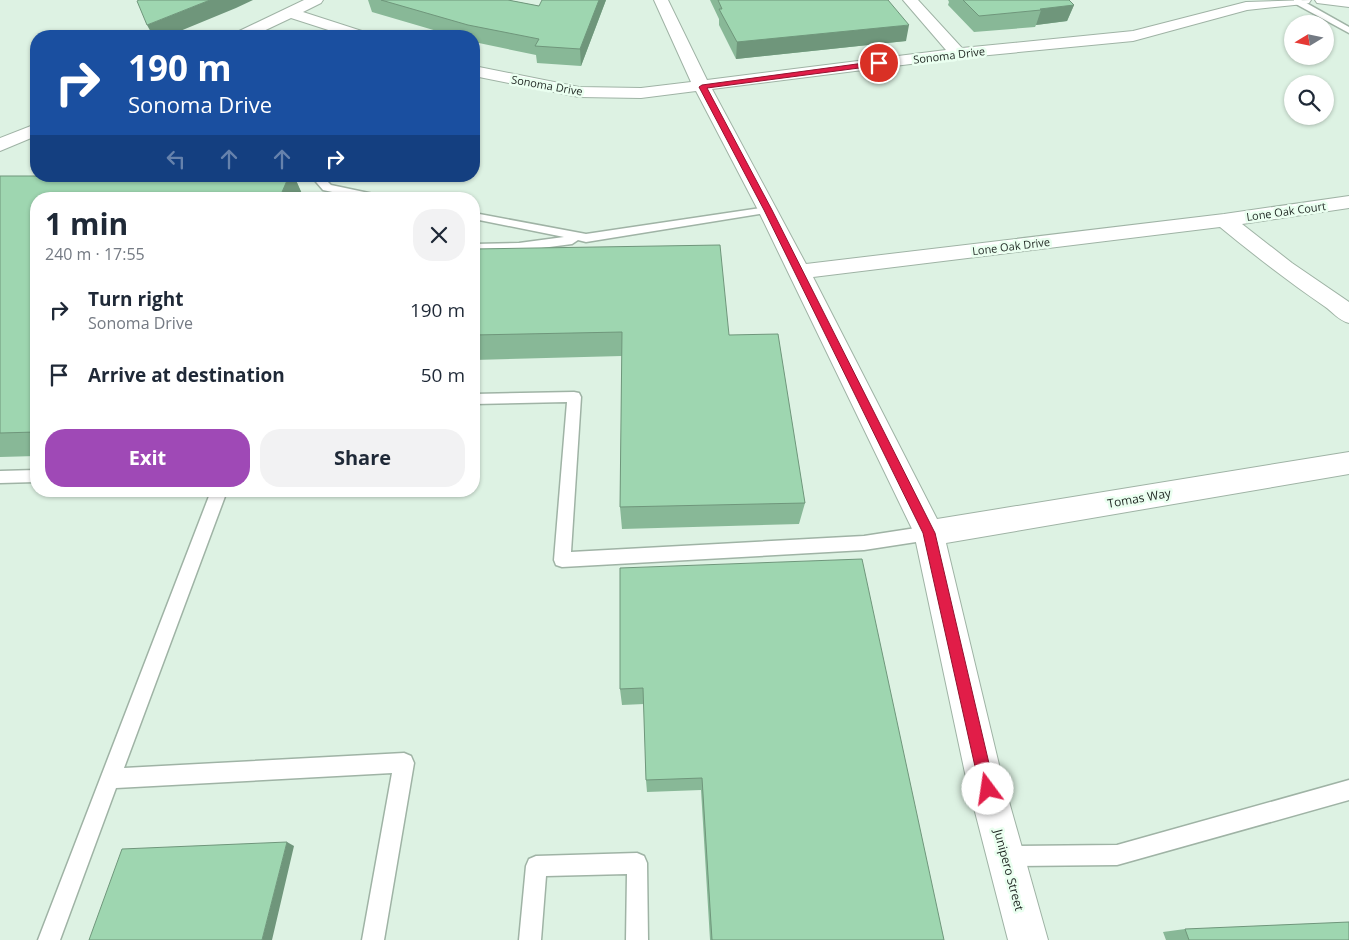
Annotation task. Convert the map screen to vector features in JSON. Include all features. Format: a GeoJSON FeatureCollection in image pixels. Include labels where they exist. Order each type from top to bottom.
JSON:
{"type":"FeatureCollection","features":[{"type":"Feature","properties":{"kind":"street"},"geometry":{"type":"LineString","coordinates":[[254,30],[316,0]]}},
{"type":"Feature","properties":{"kind":"street","name":"Junipero Street"},"geometry":{"type":"LineString","coordinates":[[661,0],[702,87],[768,210],[929,533],[983,773],[1028,940]]}},
{"type":"Feature","properties":{"kind":"street"},"geometry":{"type":"LineString","coordinates":[[910,0],[958,53]]}},
{"type":"Feature","properties":{"kind":"street","name":"Sonoma Drive"},"geometry":{"type":"LineString","coordinates":[[480,73],[579,92],[641,93],[702,87],[958,53],[1133,36],[1246,6],[1300,0]]}},
{"type":"Feature","properties":{"kind":"street"},"geometry":{"type":"LineString","coordinates":[[1322,0],[1349,3]]}},
{"type":"Feature","properties":{"kind":"street"},"geometry":{"type":"LineString","coordinates":[[292,13],[344,30]]}},
{"type":"Feature","properties":{"kind":"street"},"geometry":{"type":"LineString","coordinates":[[0,145],[30,132]]}},
{"type":"Feature","properties":{"kind":"street","name":"Lone Oak Court"},"geometry":{"type":"LineString","coordinates":[[1224,220],[1349,202]]}},
{"type":"Feature","properties":{"kind":"street"},"geometry":{"type":"LineString","coordinates":[[1224,220],[1284,268],[1336,303],[1349,315]]}},
{"type":"Feature","properties":{"kind":"street","name":"Lone Oak Drive"},"geometry":{"type":"LineString","coordinates":[[799,272],[1224,220]]}},
{"type":"Feature","properties":{"kind":"street","name":"Tomas Way"},"geometry":{"type":"LineString","coordinates":[[929,533],[1349,463]]}},
{"type":"Feature","properties":{"kind":"lane"},"geometry":{"type":"LineString","coordinates":[[1300,0],[1349,30]]}},
{"type":"Feature","properties":{"kind":"lane"},"geometry":{"type":"LineString","coordinates":[[322,182],[327,188],[347,192]]}},
{"type":"Feature","properties":{"kind":"lane"},"geometry":{"type":"LineString","coordinates":[[325,192],[327,188]]}},
{"type":"Feature","properties":{"kind":"lane"},"geometry":{"type":"LineString","coordinates":[[480,248],[519,247],[768,210]]}},
{"type":"Feature","properties":{"kind":"lane"},"geometry":{"type":"LineString","coordinates":[[480,217],[586,238]]}},
{"type":"Feature","properties":{"kind":"lane"},"geometry":{"type":"LineString","coordinates":[[480,399],[574,397],[562,560],[864,544],[929,533]]}},
{"type":"Feature","properties":{"kind":"lane"},"geometry":{"type":"LineString","coordinates":[[0,477],[30,476]]}},
{"type":"Feature","properties":{"kind":"lane"},"geometry":{"type":"LineString","coordinates":[[48,940],[217,497]]}},
{"type":"Feature","properties":{"kind":"lane"},"geometry":{"type":"LineString","coordinates":[[110,779],[404,763],[373,940]]}},
{"type":"Feature","properties":{"kind":"lane"},"geometry":{"type":"LineString","coordinates":[[1006,856],[1117,855],[1349,790]]}},
{"type":"Feature","properties":{"kind":"lane"},"geometry":{"type":"LineString","coordinates":[[530,940],[536,866],[637,863],[637,940]]}},
{"type":"Feature","properties":{"kind":"building"},"geometry":{"type":"Polygon","coordinates":[[[210,0],[147,25],[137,1],[210,0]]]}},
{"type":"Feature","properties":{"kind":"building"},"geometry":{"type":"Polygon","coordinates":[[[381,0],[508,0],[539,6],[542,0],[599,0],[580,49],[535,46],[539,39],[468,25],[381,0]]]}},
{"type":"Feature","properties":{"kind":"building"},"geometry":{"type":"Polygon","coordinates":[[[718,0],[888,0],[909,25],[737,42],[719,9],[722,9],[718,0]]]}},
{"type":"Feature","properties":{"kind":"building"},"geometry":{"type":"Polygon","coordinates":[[[963,0],[1069,0],[1074,5],[979,16],[963,0]]]}},
{"type":"Feature","properties":{"kind":"building"},"geometry":{"type":"Polygon","coordinates":[[[0,176],[30,176],[30,182],[286,182],[282,192],[30,192],[30,432],[0,433],[0,176]]]}},
{"type":"Feature","properties":{"kind":"building"},"geometry":{"type":"Polygon","coordinates":[[[720,245],[729,335],[778,334],[805,503],[620,507],[622,332],[480,335],[480,249],[720,245]]]}},
{"type":"Feature","properties":{"kind":"building"},"geometry":{"type":"Polygon","coordinates":[[[862,559],[944,940],[712,940],[702,778],[646,780],[643,688],[620,689],[620,568],[862,559]]]}},
{"type":"Feature","properties":{"kind":"building"},"geometry":{"type":"Polygon","coordinates":[[[287,842],[262,940],[89,940],[122,849],[287,842]]]}},
{"type":"Feature","properties":{"kind":"building"},"geometry":{"type":"Polygon","coordinates":[[[1349,922],[1349,940],[1189,940],[1185,929],[1349,922]]]}},
{"type":"Feature","properties":{"kind":"route"},"geometry":{"type":"LineString","coordinates":[[879,63],[702,87],[768,210],[929,533],[988,789]]}}]}
